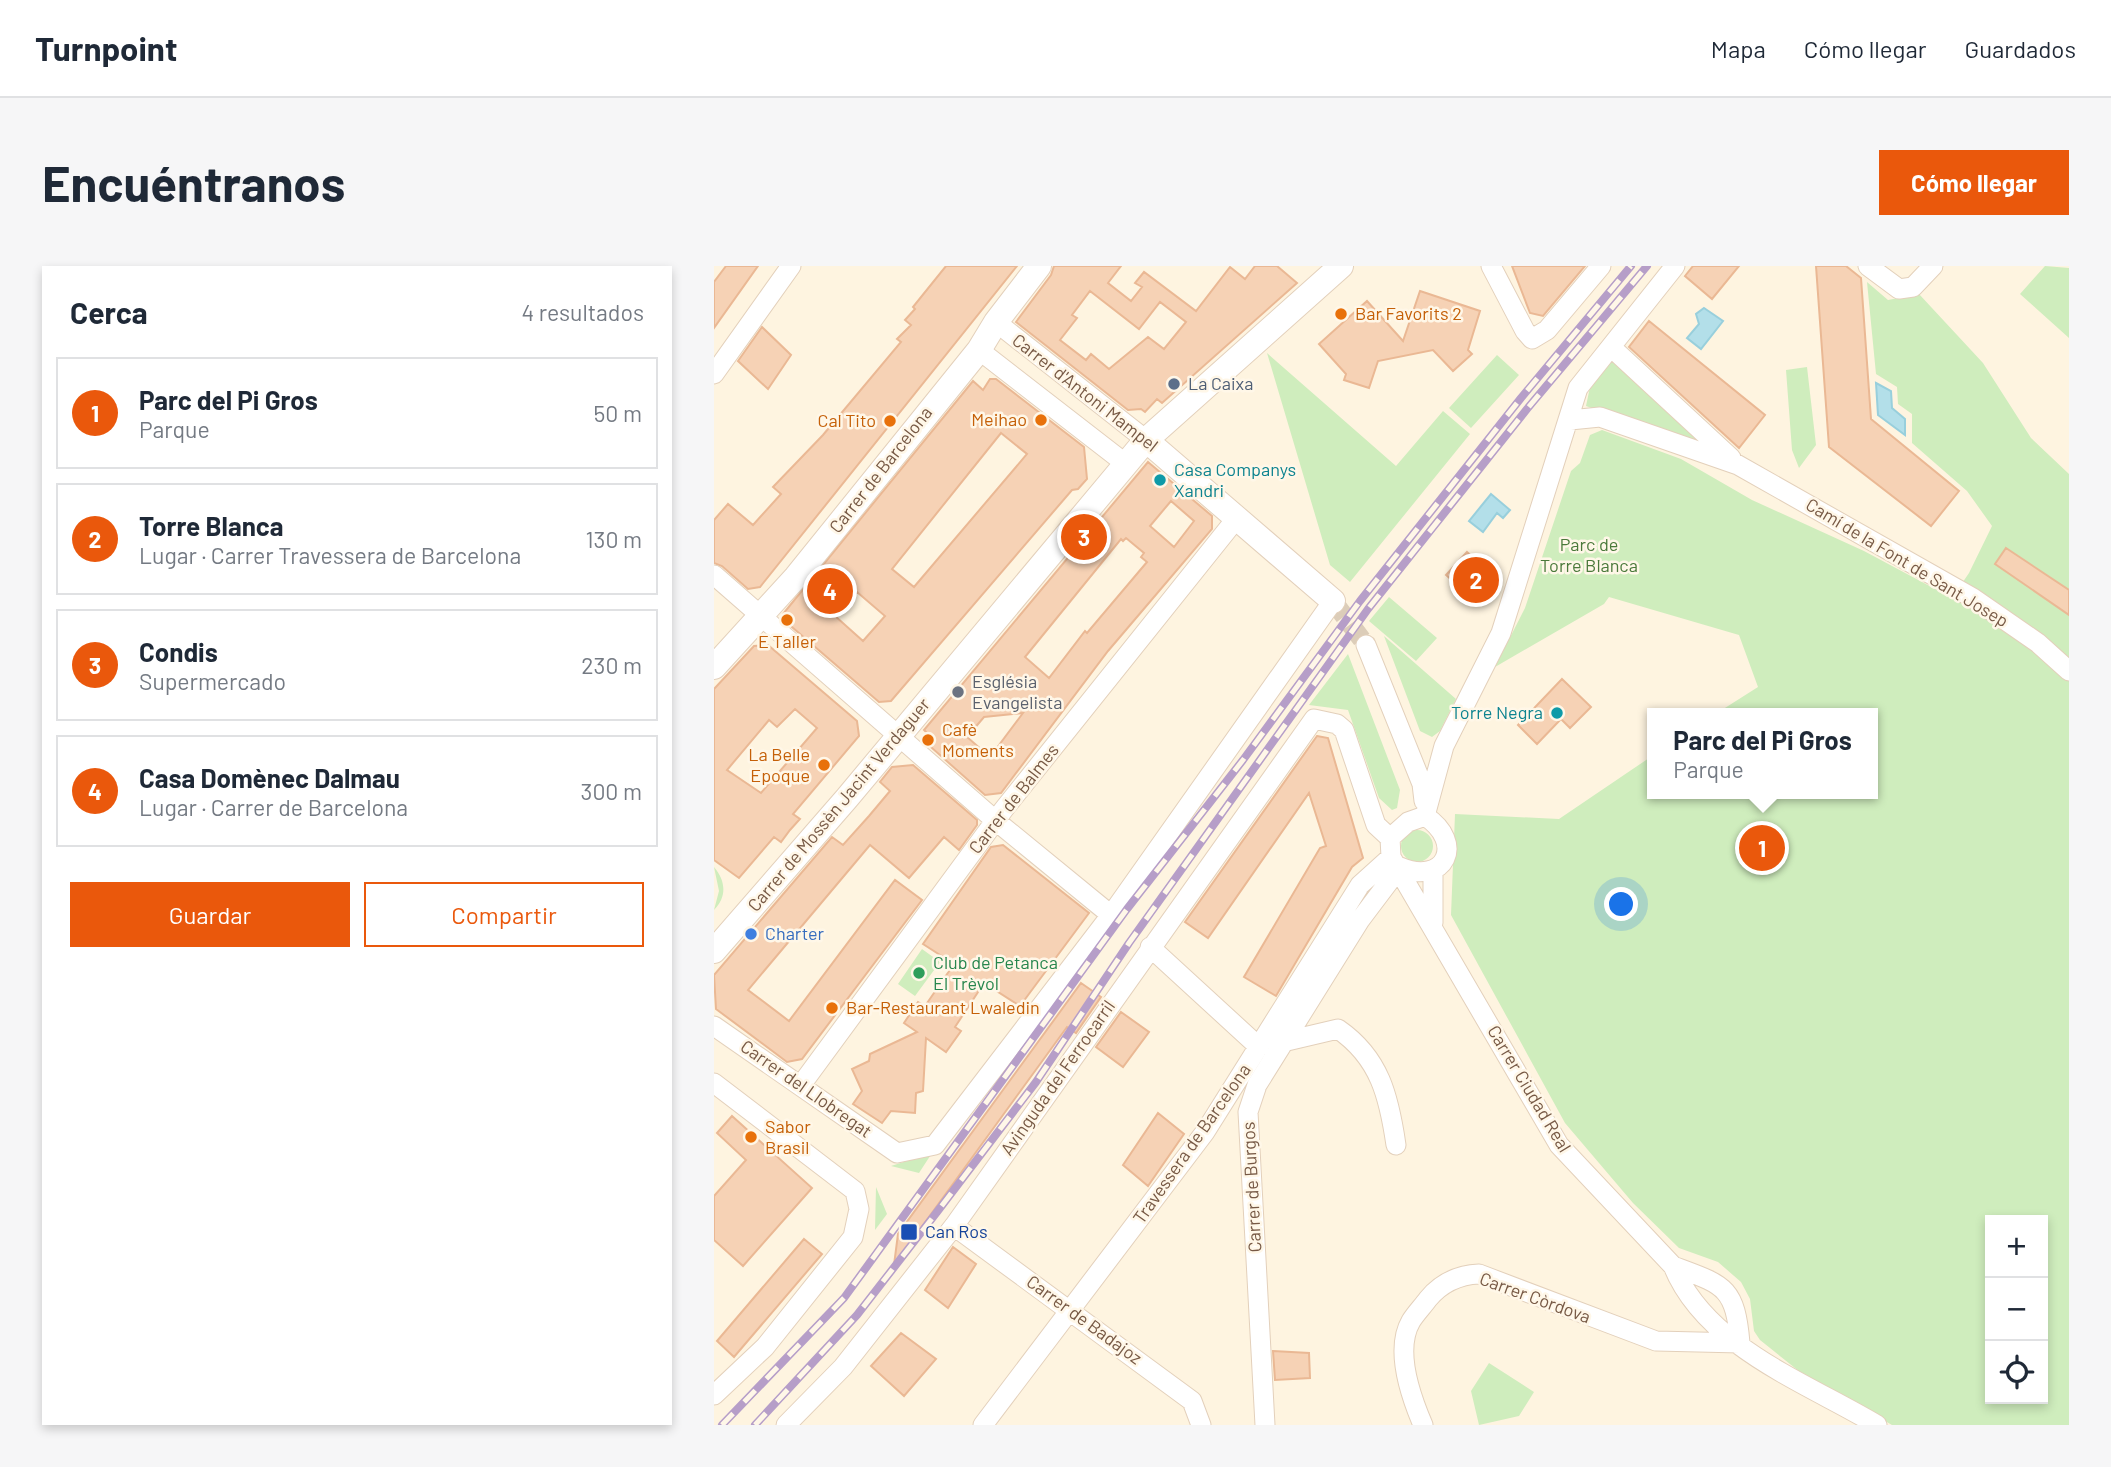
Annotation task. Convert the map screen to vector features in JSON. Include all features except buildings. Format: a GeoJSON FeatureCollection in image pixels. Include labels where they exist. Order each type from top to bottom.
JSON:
{"type":"FeatureCollection","features":[{"type":"Feature","properties":{"kind":"street"},"geometry":{"type":"LineString","coordinates":[[714,374],[791,266]]}},
{"type":"Feature","properties":{"kind":"street","name":"Carrer de Barcelona"},"geometry":{"type":"LineString","coordinates":[[714,667],[796,576],[979,349],[1039,266]]}},
{"type":"Feature","properties":{"kind":"street"},"geometry":{"type":"LineString","coordinates":[[1491,266],[1525,331],[1532,339],[1547,330],[1601,266]]}},
{"type":"Feature","properties":{"kind":"street"},"geometry":{"type":"LineString","coordinates":[[1444,750],[1438,808],[1441,828],[1448,842],[1447,851],[1443,861],[1433,871],[1419,874],[1394,854],[1416,819],[1435,769],[1444,750],[1501,633],[1578,388],[1675,266]]}},
{"type":"Feature","properties":{"kind":"street"},"geometry":{"type":"LineString","coordinates":[[1868,266],[1899,289],[1913,287],[1933,266]]}},
{"type":"Feature","properties":{"kind":"street","name":"Carrer de Mossèn Jacint Verdaguer"},"geometry":{"type":"LineString","coordinates":[[714,950],[899,735],[1146,440],[1332,269]]}},
{"type":"Feature","properties":{"kind":"street","name":"Carrer d'Antoni Mampel"},"geometry":{"type":"LineString","coordinates":[[996,322],[1146,440],[1333,601]]}},
{"type":"Feature","properties":{"kind":"street","name":"Camí de la Font de Sant Josep"},"geometry":{"type":"LineString","coordinates":[[1611,347],[1738,465]]}},
{"type":"Feature","properties":{"kind":"street","name":"Carrer d'Antoni Mampel"},"geometry":{"type":"LineString","coordinates":[[979,349],[1126,464]]}},
{"type":"Feature","properties":{"kind":"street","name":"Camí de la Font de Sant Josep"},"geometry":{"type":"LineString","coordinates":[[1570,420],[1600,417],[1738,465],[1973,598],[2038,643],[2069,671]]}},
{"type":"Feature","properties":{"kind":"street"},"geometry":{"type":"LineString","coordinates":[[1673,442],[1684,433],[1688,419]]}},
{"type":"Feature","properties":{"kind":"street","name":"Carrer de Balmes"},"geometry":{"type":"LineString","coordinates":[[801,1085],[996,821],[1236,519]]}},
{"type":"Feature","properties":{"kind":"street"},"geometry":{"type":"LineString","coordinates":[[714,575],[996,821],[1111,915],[1333,601]]}},
{"type":"Feature","properties":{"kind":"street"},"geometry":{"type":"LineString","coordinates":[[1366,645],[1422,784],[1416,819]]}},
{"type":"Feature","properties":{"kind":"street","name":"Avinguda del Ferrocarril"},"geometry":{"type":"LineString","coordinates":[[786,1425],[843,1367],[954,1226],[1314,719],[1337,724],[1344,730],[1376,825],[1394,854]]}},
{"type":"Feature","properties":{"kind":"street"},"geometry":{"type":"LineString","coordinates":[[1411,761],[1444,750]]}},
{"type":"Feature","properties":{"kind":"street"},"geometry":{"type":"LineString","coordinates":[[1416,819],[1441,828]]}},
{"type":"Feature","properties":{"kind":"street","name":"Carrer Ciudad Real"},"geometry":{"type":"LineString","coordinates":[[1394,854],[1433,928],[1559,1145],[1673,1266],[1728,1292],[1734,1302],[1740,1343]]}},
{"type":"Feature","properties":{"kind":"street","name":"Carrer de Burgos"},"geometry":{"type":"LineString","coordinates":[[1265,1425],[1247,1121],[1257,1085],[1287,1041],[1360,920],[1394,854]]}},
{"type":"Feature","properties":{"kind":"street","name":"Travessera de Barcelona"},"geometry":{"type":"LineString","coordinates":[[984,1425],[1205,1132],[1360,885],[1394,854]]}},
{"type":"Feature","properties":{"kind":"street"},"geometry":{"type":"LineString","coordinates":[[1433,871],[1433,928]]}},
{"type":"Feature","properties":{"kind":"street","name":"Carrer del Llobregat"},"geometry":{"type":"LineString","coordinates":[[714,1026],[898,1153],[935,1144],[1111,915]]}},
{"type":"Feature","properties":{"kind":"street"},"geometry":{"type":"LineString","coordinates":[[1150,947],[1259,1047]]}},
{"type":"Feature","properties":{"kind":"street"},"geometry":{"type":"LineString","coordinates":[[1287,1041],[1338,1029],[1359,1044],[1379,1074],[1392,1112],[1396,1145]]}},
{"type":"Feature","properties":{"kind":"street"},"geometry":{"type":"LineString","coordinates":[[714,1083],[855,1191],[859,1209],[853,1237],[765,1346],[714,1395]]}},
{"type":"Feature","properties":{"kind":"street","name":"Carrer de Badajoz"},"geometry":{"type":"LineString","coordinates":[[954,1226],[1192,1401],[1201,1425]]}},
{"type":"Feature","properties":{"kind":"street","name":"Carrer Ciudad Real"},"geometry":{"type":"LineString","coordinates":[[1673,1266],[1679,1281],[1716,1326],[1877,1425]]}},
{"type":"Feature","properties":{"kind":"street","name":"Carrer Còrdova"},"geometry":{"type":"LineString","coordinates":[[1423,1425],[1409,1392],[1405,1357],[1410,1323],[1435,1291],[1461,1275],[1479,1274],[1656,1341],[1740,1343]]}},
{"type":"Feature","properties":{"kind":"green space"},"geometry":{"type":"Polygon","coordinates":[[[2045,266],[2069,268],[2069,338],[2020,294],[2045,266]]]}},
{"type":"Feature","properties":{"kind":"green space","name":"Parc de Torre Blanca"},"geometry":{"type":"Polygon","coordinates":[[[1867,282],[1888,300],[1919,294],[1983,363],[2031,438],[2069,474],[2069,1425],[1892,1425],[1800,1372],[1760,1340],[1754,1331],[1750,1299],[1741,1282],[1718,1262],[1679,1248],[1633,1203],[1565,1123],[1451,915],[1455,814],[1559,819],[1647,759],[1647,799],[1878,799],[1878,708],[1725,708],[1758,687],[1739,635],[1609,597],[1604,604],[1495,667],[1525,608],[1571,471],[1580,463],[1590,435],[1602,430],[1681,459],[1752,500],[1864,551],[1952,598],[1969,573],[1992,526],[1967,491],[1912,443],[1912,414],[1898,404],[1897,387],[1876,374],[1867,282]]]}},
{"type":"Feature","properties":{"kind":"green space"},"geometry":{"type":"Polygon","coordinates":[[[1267,353],[1396,466],[1443,411],[1470,434],[1350,582],[1330,565],[1267,353]]]}},
{"type":"Feature","properties":{"kind":"green space"},"geometry":{"type":"Polygon","coordinates":[[[1497,355],[1519,375],[1471,428],[1449,408],[1497,355]]]}},
{"type":"Feature","properties":{"kind":"green space"},"geometry":{"type":"Polygon","coordinates":[[[1609,361],[1620,361],[1718,453],[1586,406],[1590,387],[1609,361]]]}},
{"type":"Feature","properties":{"kind":"green space"},"geometry":{"type":"Polygon","coordinates":[[[1807,367],[1816,445],[1799,468],[1792,450],[1786,370],[1807,367]]]}},
{"type":"Feature","properties":{"kind":"green space"},"geometry":{"type":"Polygon","coordinates":[[[1389,597],[1437,638],[1416,661],[1369,621],[1389,597]]]}},
{"type":"Feature","properties":{"kind":"green space"},"geometry":{"type":"Polygon","coordinates":[[[1384,636],[1456,699],[1440,731],[1432,737],[1420,731],[1384,636]]]}},
{"type":"Feature","properties":{"kind":"green space"},"geometry":{"type":"Polygon","coordinates":[[[1348,654],[1400,790],[1397,808],[1392,810],[1379,798],[1348,710],[1309,705],[1348,654]]]}},
{"type":"Feature","properties":{"kind":"green space"},"geometry":{"type":"Polygon","coordinates":[[[1417,830],[1428,835],[1433,846],[1428,857],[1417,862],[1406,857],[1401,846],[1406,835],[1417,830]]]}},
{"type":"Feature","properties":{"kind":"green space"},"geometry":{"type":"Polygon","coordinates":[[[714,867],[723,883],[723,894],[714,910],[719,891],[714,867]]]}},
{"type":"Feature","properties":{"kind":"green space","name":"Club de Petanca El Trèvol"},"geometry":{"type":"Polygon","coordinates":[[[922,949],[940,962],[915,996],[898,984],[922,949]]]}},
{"type":"Feature","properties":{"kind":"green space"},"geometry":{"type":"Polygon","coordinates":[[[932,1153],[919,1173],[891,1166],[932,1153]]]}},
{"type":"Feature","properties":{"kind":"green space"},"geometry":{"type":"Polygon","coordinates":[[[876,1187],[887,1214],[875,1230],[876,1187]]]}},
{"type":"Feature","properties":{"kind":"green space"},"geometry":{"type":"Polygon","coordinates":[[[1489,1363],[1534,1392],[1519,1416],[1479,1425],[1471,1391],[1489,1363]]]}},
{"type":"Feature","properties":{"kind":"water"},"geometry":{"type":"Polygon","coordinates":[[[1704,308],[1723,321],[1701,349],[1687,338],[1699,324],[1696,314],[1704,308]]]}},
{"type":"Feature","properties":{"kind":"water"},"geometry":{"type":"Polygon","coordinates":[[[1876,383],[1891,391],[1892,408],[1905,419],[1905,435],[1878,415],[1876,383]]]}},
{"type":"Feature","properties":{"kind":"water"},"geometry":{"type":"Polygon","coordinates":[[[1491,494],[1510,510],[1503,518],[1497,513],[1483,532],[1469,521],[1491,494]]]}},
{"type":"Feature","properties":{"kind":"tunnel"},"geometry":{"type":"LineString","coordinates":[[1333,601],[1366,645]]}},
{"type":"Feature","properties":{"kind":"railway"},"geometry":{"type":"LineString","coordinates":[[722,1425],[844,1298],[1127,909],[1243,760],[1360,601],[1521,398],[1631,266]]}},
{"type":"Feature","properties":{"kind":"railway"},"geometry":{"type":"LineString","coordinates":[[755,1425],[857,1315],[937,1212],[1036,1082],[1129,943],[1368,609],[1527,409],[1647,266]]}},
{"type":"Feature","properties":{"kind":"place","name":"Bar Favorits 2"},"geometry":{"type":"Point","coordinates":[1341,314]}},
{"type":"Feature","properties":{"kind":"place","name":"La Caixa"},"geometry":{"type":"Point","coordinates":[1174,384]}},
{"type":"Feature","properties":{"kind":"place","name":"Meihao"},"geometry":{"type":"Point","coordinates":[1041,420]}},
{"type":"Feature","properties":{"kind":"place","name":"Cal Tito"},"geometry":{"type":"Point","coordinates":[890,421]}},
{"type":"Feature","properties":{"kind":"place","name":"Casa Companys Xandri"},"geometry":{"type":"Point","coordinates":[1160,480]}},
{"type":"Feature","properties":{"kind":"place","name":"Condis"},"geometry":{"type":"Point","coordinates":[1084,537]}},
{"type":"Feature","properties":{"kind":"place","name":"Torre Blanca"},"geometry":{"type":"Point","coordinates":[1476,580]}},
{"type":"Feature","properties":{"kind":"place","name":"Casa Domènec Dalmau"},"geometry":{"type":"Point","coordinates":[830,591]}},
{"type":"Feature","properties":{"kind":"place","name":"E Taller"},"geometry":{"type":"Point","coordinates":[787,620]}},
{"type":"Feature","properties":{"kind":"place","name":"Església Evangelista"},"geometry":{"type":"Point","coordinates":[958,692]}},
{"type":"Feature","properties":{"kind":"place","name":"Torre Negra"},"geometry":{"type":"Point","coordinates":[1557,713]}},
{"type":"Feature","properties":{"kind":"place","name":"Cafè Moments"},"geometry":{"type":"Point","coordinates":[928,740]}},
{"type":"Feature","properties":{"kind":"place","name":"La Belle Epoque"},"geometry":{"type":"Point","coordinates":[824,765]}},
{"type":"Feature","properties":{"kind":"place","name":"Parc del Pi Gros"},"geometry":{"type":"Point","coordinates":[1762,848]}},
{"type":"Feature","properties":{"kind":"place","name":"Charter"},"geometry":{"type":"Point","coordinates":[751,934]}},
{"type":"Feature","properties":{"kind":"place","name":"Club de Petanca El Trèvol"},"geometry":{"type":"Point","coordinates":[919,973]}},
{"type":"Feature","properties":{"kind":"place","name":"Bar-Restaurant Lwaledin"},"geometry":{"type":"Point","coordinates":[832,1008]}},
{"type":"Feature","properties":{"kind":"place","name":"Sabor Brasil"},"geometry":{"type":"Point","coordinates":[751,1137]}},
{"type":"Feature","properties":{"kind":"place","name":"Can Ros"},"geometry":{"type":"Point","coordinates":[909,1232]}}]}
